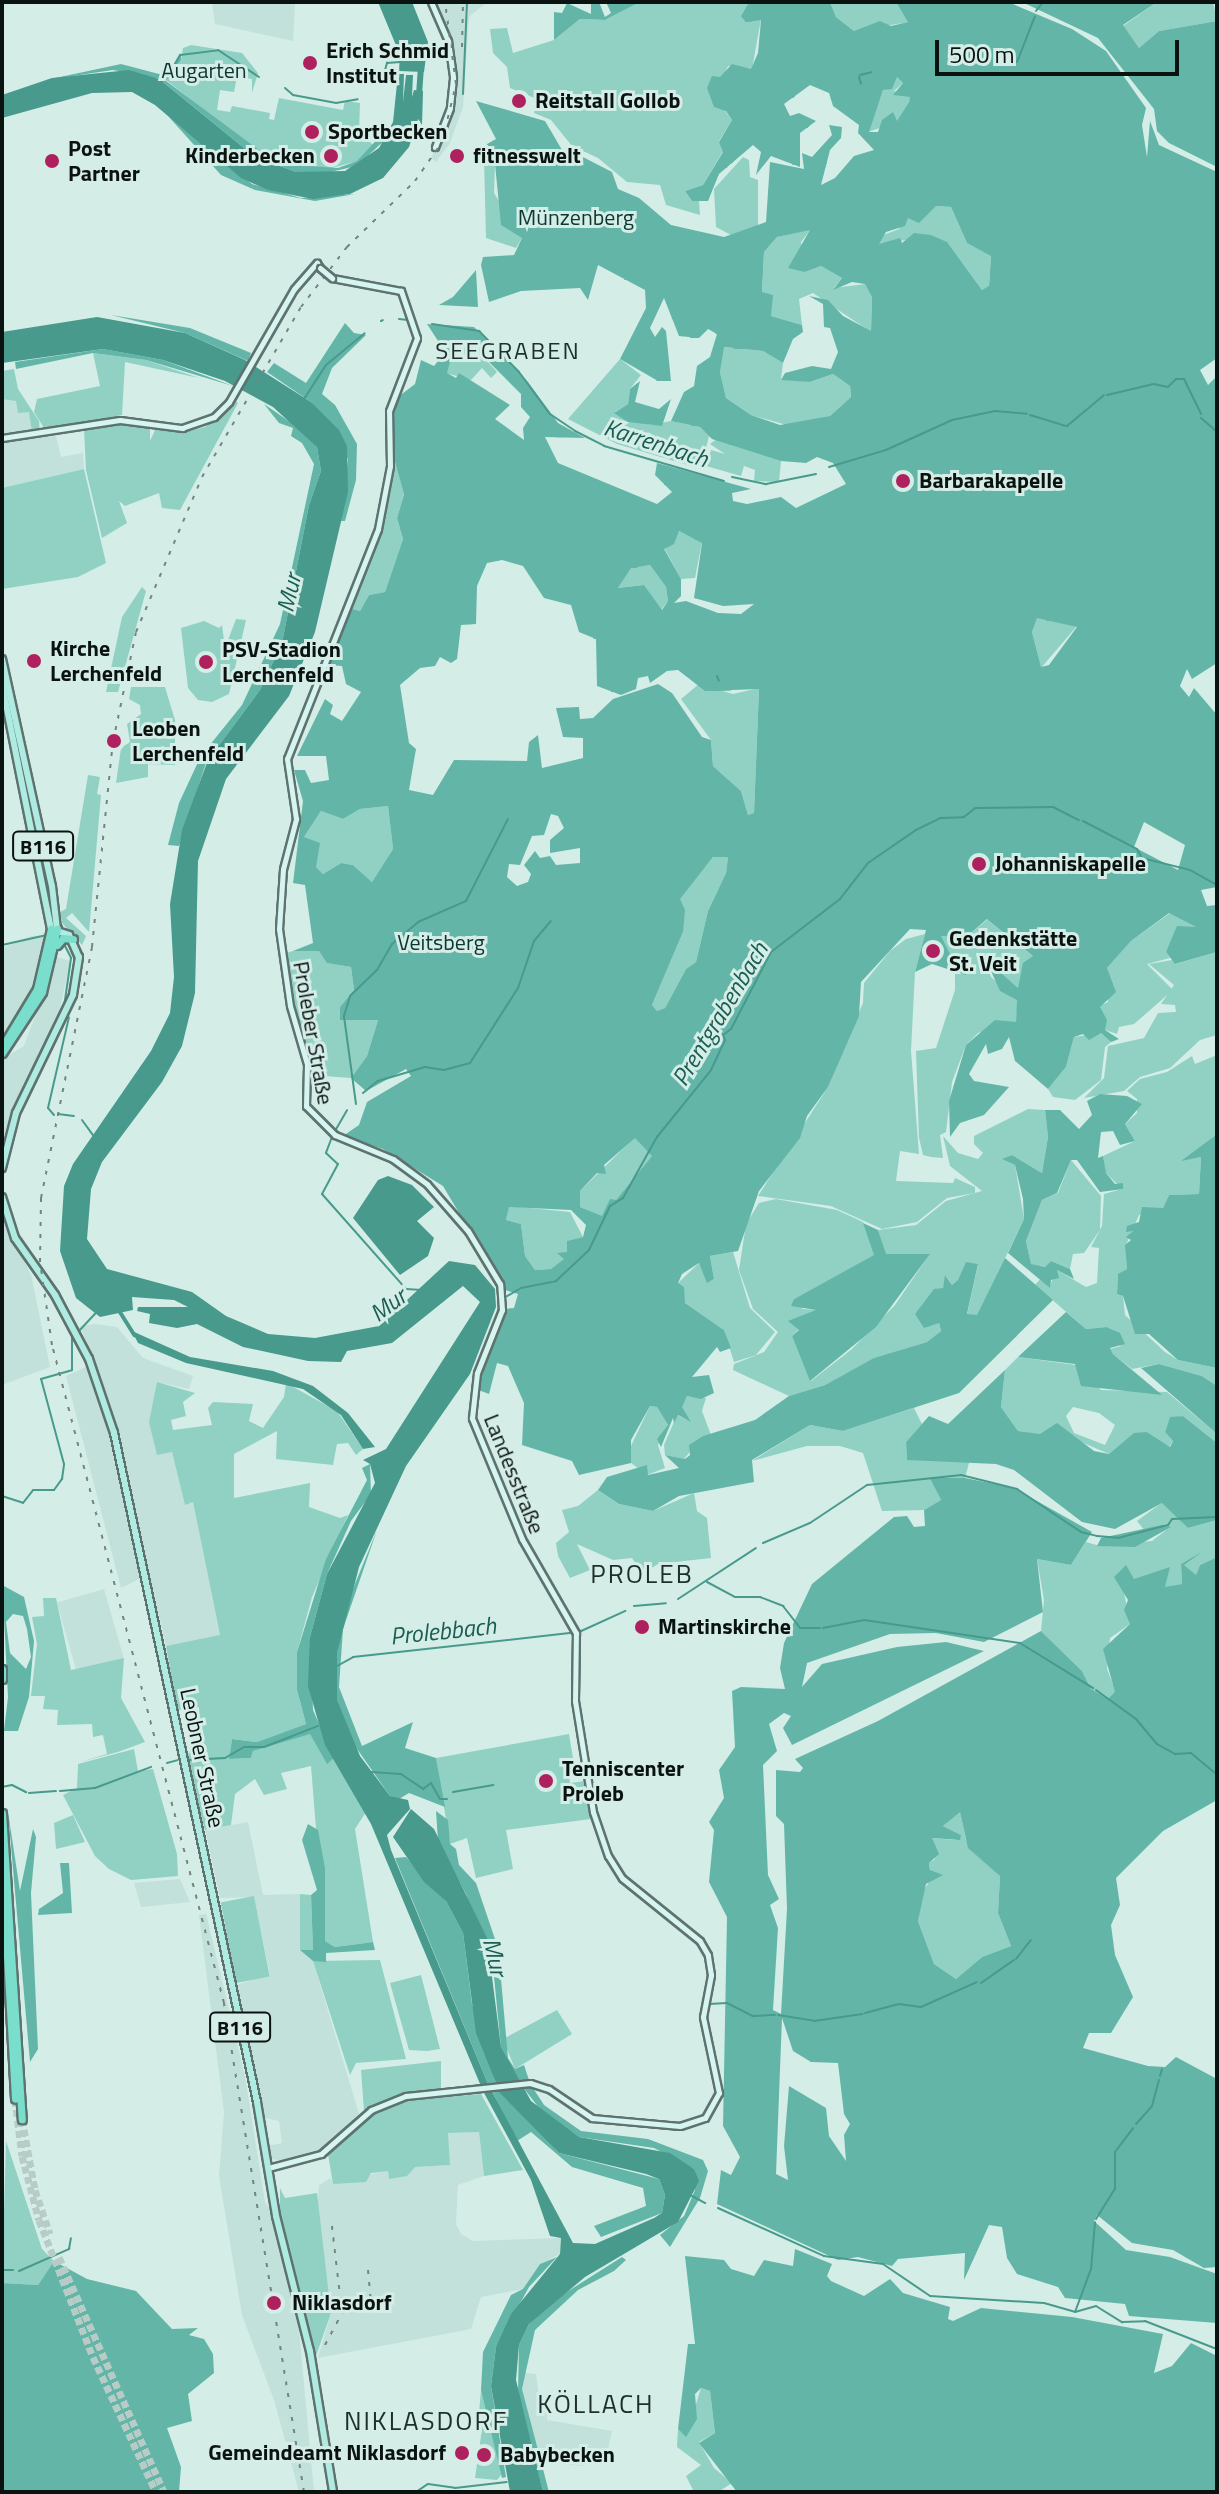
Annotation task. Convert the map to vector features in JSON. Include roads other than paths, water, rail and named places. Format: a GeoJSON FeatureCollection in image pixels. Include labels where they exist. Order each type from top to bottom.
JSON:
{"type":"FeatureCollection","features":[{"type":"Feature","properties":{"kind":"highway"},"geometry":{"type":"LineString","coordinates":[[2,1053],[34,1009],[55,947],[54,929]]}},
{"type":"Feature","properties":{"kind":"highway"},"geometry":{"type":"LineString","coordinates":[[3,1045],[37,989],[54,929]]}},
{"type":"Feature","properties":{"kind":"highway"},"geometry":{"type":"LineString","coordinates":[[55,947],[62,939],[73,939]]}},
{"type":"Feature","properties":{"kind":"highway"},"geometry":{"type":"LineString","coordinates":[[2,1669],[2,1679]]}},
{"type":"Feature","properties":{"kind":"highway"},"geometry":{"type":"LineString","coordinates":[[2,1813],[22,2119]]}},
{"type":"Feature","properties":{"kind":"highway"},"geometry":{"type":"LineString","coordinates":[[2,1866],[15,2099]]}},
{"type":"Feature","properties":{"kind":"main road"},"geometry":{"type":"LineString","coordinates":[[431,2],[452,63],[450,108],[435,147]]}},
{"type":"Feature","properties":{"kind":"main road","name":"Proleber Straße"},"geometry":{"type":"LineString","coordinates":[[2,438],[120,420],[182,428],[214,417],[229,402],[299,282],[319,266],[332,278],[399,290],[417,334],[413,356],[389,411],[390,458],[378,529],[287,759],[296,819],[280,897],[286,981],[307,1064],[306,1106],[311,1117],[344,1140]]}},
{"type":"Feature","properties":{"kind":"main road","name":"B116"},"geometry":{"type":"LineString","coordinates":[[2,659],[52,886],[54,929]]}},
{"type":"Feature","properties":{"kind":"main road","name":"B116"},"geometry":{"type":"LineString","coordinates":[[2,684],[54,929]]}},
{"type":"Feature","properties":{"kind":"main road"},"geometry":{"type":"LineString","coordinates":[[2,1168],[14,1116],[73,995],[78,950],[73,939],[54,929]]}},
{"type":"Feature","properties":{"kind":"main road","name":"Landesstraße"},"geometry":{"type":"LineString","coordinates":[[268,2168],[325,2152],[371,2110],[389,2101],[476,2087],[533,2084],[592,2118],[661,2125],[701,2121],[719,2093],[703,2017],[711,1975],[708,1955],[700,1941],[641,1895],[610,1861],[592,1810],[574,1696],[576,1633],[522,1539],[472,1418],[477,1373],[503,1297],[479,1246],[438,1195],[393,1159],[344,1140]]}},
{"type":"Feature","properties":{"kind":"main road","name":"Leobner Straße"},"geometry":{"type":"LineString","coordinates":[[2,1197],[15,1238],[77,1332],[89,1359],[127,1488],[268,2168]]}},
{"type":"Feature","properties":{"kind":"main road","name":"B116"},"geometry":{"type":"LineString","coordinates":[[268,2168],[302,2314],[333,2492]]}},
{"type":"Feature","properties":{"kind":"waterway"},"geometry":{"type":"LineString","coordinates":[[463,94],[467,2]]}},
{"type":"Feature","properties":{"kind":"waterway"},"geometry":{"type":"LineString","coordinates":[[1036,11],[1043,2]]}},
{"type":"Feature","properties":{"kind":"waterway"},"geometry":{"type":"LineString","coordinates":[[1017,62],[1035,16]]}},
{"type":"Feature","properties":{"kind":"waterway"},"geometry":{"type":"LineString","coordinates":[[169,74],[180,55],[218,50],[259,77]]}},
{"type":"Feature","properties":{"kind":"waterway"},"geometry":{"type":"LineString","coordinates":[[383,77],[387,63],[400,62]]}},
{"type":"Feature","properties":{"kind":"waterway","name":"Mur"},"geometry":{"type":"LineString","coordinates":[[419,95],[421,67]]}},
{"type":"Feature","properties":{"kind":"waterway"},"geometry":{"type":"LineString","coordinates":[[860,75],[872,72]]}},
{"type":"Feature","properties":{"kind":"waterway"},"geometry":{"type":"LineString","coordinates":[[859,77],[861,84]]}},
{"type":"Feature","properties":{"kind":"waterway"},"geometry":{"type":"LineString","coordinates":[[363,84],[376,82]]}},
{"type":"Feature","properties":{"kind":"waterway"},"geometry":{"type":"LineString","coordinates":[[285,88],[293,95],[336,103],[358,99]]}},
{"type":"Feature","properties":{"kind":"waterway","name":"Karrenbach"},"geometry":{"type":"LineString","coordinates":[[399,319],[408,320]]}},
{"type":"Feature","properties":{"kind":"waterway","name":"Karrenbach"},"geometry":{"type":"LineString","coordinates":[[432,324],[479,331],[519,372],[550,414],[575,431],[604,446],[724,481]]}},
{"type":"Feature","properties":{"kind":"waterway","name":"Karrenbach"},"geometry":{"type":"LineString","coordinates":[[304,399],[326,365],[365,333]]}},
{"type":"Feature","properties":{"kind":"waterway","name":"Karrenbach"},"geometry":{"type":"LineString","coordinates":[[1107,395],[1154,384],[1168,387],[1176,379],[1184,379],[1201,414]]}},
{"type":"Feature","properties":{"kind":"waterway","name":"Karrenbach"},"geometry":{"type":"LineString","coordinates":[[1030,415],[1067,426],[1104,395]]}},
{"type":"Feature","properties":{"kind":"waterway","name":"Karrenbach"},"geometry":{"type":"LineString","coordinates":[[829,467],[886,450],[952,420],[995,411],[1027,414]]}},
{"type":"Feature","properties":{"kind":"waterway","name":"Karrenbach"},"geometry":{"type":"LineString","coordinates":[[1201,418],[1217,432]]}},
{"type":"Feature","properties":{"kind":"waterway","name":"Karrenbach"},"geometry":{"type":"LineString","coordinates":[[732,477],[766,484],[816,474]]}},
{"type":"Feature","properties":{"kind":"waterway"},"geometry":{"type":"LineString","coordinates":[[717,676],[719,681]]}},
{"type":"Feature","properties":{"kind":"waterway","name":"Prentgrabenbach"},"geometry":{"type":"LineString","coordinates":[[502,1299],[521,1288],[556,1281],[589,1250],[610,1206],[623,1198],[657,1137],[711,1070],[725,1040],[723,1035],[731,1029],[771,952],[840,899],[868,863],[916,830],[941,818],[964,817],[975,808],[1053,807],[1079,820]]}},
{"type":"Feature","properties":{"kind":"waterway"},"geometry":{"type":"LineString","coordinates":[[356,1104],[344,1016],[350,996],[377,970],[392,944],[418,922],[466,901],[508,819]]}},
{"type":"Feature","properties":{"kind":"waterway","name":"Prentgrabenbach"},"geometry":{"type":"LineString","coordinates":[[1083,821],[1137,849],[1142,858],[1190,870],[1217,885]]}},
{"type":"Feature","properties":{"kind":"waterway"},"geometry":{"type":"LineString","coordinates":[[363,1093],[378,1081],[425,1067],[444,1070],[470,1063],[518,988],[534,941],[551,921]]}},
{"type":"Feature","properties":{"kind":"waterway"},"geometry":{"type":"LineString","coordinates":[[2,945],[47,935]]}},
{"type":"Feature","properties":{"kind":"waterway"},"geometry":{"type":"LineString","coordinates":[[63,942],[71,958],[64,1007]]}},
{"type":"Feature","properties":{"kind":"waterway"},"geometry":{"type":"LineString","coordinates":[[54,1115],[48,1108],[69,1017]]}},
{"type":"Feature","properties":{"kind":"waterway"},"geometry":{"type":"LineString","coordinates":[[335,1131],[347,1110]]}},
{"type":"Feature","properties":{"kind":"waterway"},"geometry":{"type":"LineString","coordinates":[[58,1114],[74,1116]]}},
{"type":"Feature","properties":{"kind":"waterway"},"geometry":{"type":"LineString","coordinates":[[82,1120],[93,1135]]}},
{"type":"Feature","properties":{"kind":"waterway"},"geometry":{"type":"LineString","coordinates":[[332,1137],[326,1153],[338,1164],[322,1194],[406,1289],[422,1290]]}},
{"type":"Feature","properties":{"kind":"waterway"},"geometry":{"type":"LineString","coordinates":[[118,1309],[134,1335]]}},
{"type":"Feature","properties":{"kind":"waterway"},"geometry":{"type":"LineString","coordinates":[[78,1332],[95,1314]]}},
{"type":"Feature","properties":{"kind":"waterway"},"geometry":{"type":"LineString","coordinates":[[2,1496],[23,1503],[33,1490],[54,1490],[62,1479],[64,1464],[41,1379],[72,1370],[72,1335]]}},
{"type":"Feature","properties":{"kind":"waterway","name":"Prolebbach"},"geometry":{"type":"LineString","coordinates":[[763,1543],[810,1523],[867,1485],[961,1475],[1017,1489],[1081,1532],[1097,1536],[1118,1538],[1168,1525],[1172,1519],[1217,1517]]}},
{"type":"Feature","properties":{"kind":"waterway","name":"Prolebbach"},"geometry":{"type":"LineString","coordinates":[[678,1599],[756,1548]]}},
{"type":"Feature","properties":{"kind":"waterway"},"geometry":{"type":"LineString","coordinates":[[707,1582],[735,1597],[760,1597],[783,1606],[800,1628],[820,1628]]}},
{"type":"Feature","properties":{"kind":"waterway","name":"Prolebbach"},"geometry":{"type":"LineString","coordinates":[[634,1606],[666,1603]]}},
{"type":"Feature","properties":{"kind":"waterway","name":"Prolebbach"},"geometry":{"type":"LineString","coordinates":[[579,1632],[625,1611]]}},
{"type":"Feature","properties":{"kind":"waterway"},"geometry":{"type":"LineString","coordinates":[[823,1628],[864,1620],[1020,1643],[1093,1688]]}},
{"type":"Feature","properties":{"kind":"waterway","name":"Prolebbach"},"geometry":{"type":"LineString","coordinates":[[337,1666],[353,1657],[572,1633]]}},
{"type":"Feature","properties":{"kind":"waterway"},"geometry":{"type":"LineString","coordinates":[[1096,1690],[1136,1719],[1157,1744],[1175,1754],[1191,1753],[1217,1775]]}},
{"type":"Feature","properties":{"kind":"waterway"},"geometry":{"type":"LineString","coordinates":[[188,1760],[225,1758],[244,1747],[264,1747],[318,1726]]}},
{"type":"Feature","properties":{"kind":"waterway"},"geometry":{"type":"LineString","coordinates":[[167,1763],[178,1760]]}},
{"type":"Feature","properties":{"kind":"waterway"},"geometry":{"type":"LineString","coordinates":[[60,1791],[95,1788],[151,1767]]}},
{"type":"Feature","properties":{"kind":"waterway"},"geometry":{"type":"LineString","coordinates":[[371,1772],[401,1774],[423,1789],[431,1783],[440,1799],[447,1799]]}},
{"type":"Feature","properties":{"kind":"waterway"},"geometry":{"type":"LineString","coordinates":[[2,1787],[12,1785],[26,1792]]}},
{"type":"Feature","properties":{"kind":"waterway"},"geometry":{"type":"LineString","coordinates":[[453,1792],[493,1785]]}},
{"type":"Feature","properties":{"kind":"waterway"},"geometry":{"type":"LineString","coordinates":[[29,1793],[56,1791]]}},
{"type":"Feature","properties":{"kind":"waterway"},"geometry":{"type":"LineString","coordinates":[[1016,1959],[1031,1940]]}},
{"type":"Feature","properties":{"kind":"waterway"},"geometry":{"type":"LineString","coordinates":[[981,1983],[1014,1960]]}},
{"type":"Feature","properties":{"kind":"waterway"},"geometry":{"type":"LineString","coordinates":[[865,2013],[899,2004],[921,2007],[977,1982]]}},
{"type":"Feature","properties":{"kind":"waterway"},"geometry":{"type":"LineString","coordinates":[[709,2004],[727,2003],[753,2016],[775,2015]]}},
{"type":"Feature","properties":{"kind":"waterway"},"geometry":{"type":"LineString","coordinates":[[778,2015],[814,2021],[863,2014]]}},
{"type":"Feature","properties":{"kind":"waterway"},"geometry":{"type":"LineString","coordinates":[[1160,2076],[1162,2069]]}},
{"type":"Feature","properties":{"kind":"waterway"},"geometry":{"type":"LineString","coordinates":[[1136,2124],[1152,2106],[1159,2080]]}},
{"type":"Feature","properties":{"kind":"waterway"},"geometry":{"type":"LineString","coordinates":[[1096,2219],[1115,2189],[1115,2152],[1133,2128]]}},
{"type":"Feature","properties":{"kind":"waterway"},"geometry":{"type":"LineString","coordinates":[[692,2196],[705,2203]]}},
{"type":"Feature","properties":{"kind":"waterway"},"geometry":{"type":"LineString","coordinates":[[718,2208],[824,2256],[883,2264],[930,2296],[1044,2303],[1075,2312],[1096,2306],[1122,2322],[1145,2321],[1217,2349]]}},
{"type":"Feature","properties":{"kind":"waterway"},"geometry":{"type":"LineString","coordinates":[[1075,2312],[1091,2269],[1095,2222]]}},
{"type":"Feature","properties":{"kind":"waterway"},"geometry":{"type":"LineString","coordinates":[[19,2271],[69,2249],[71,2238]]}},
{"type":"Feature","properties":{"kind":"waterway"},"geometry":{"type":"LineString","coordinates":[[2,2270],[13,2270]]}},
{"type":"Feature","properties":{"kind":"waterway"},"geometry":{"type":"LineString","coordinates":[[416,2492],[428,2484],[455,2488],[507,2482]]}},
{"type":"Feature","properties":{"kind":"tunnel"},"geometry":{"type":"LineString","coordinates":[[15,2099],[22,2156],[39,2220],[93,2357],[156,2492]]}},
{"type":"Feature","properties":{"kind":"tunnel"},"geometry":{"type":"LineString","coordinates":[[22,2119],[35,2190],[50,2234]]}},
{"type":"Feature","properties":{"kind":"tunnel"},"geometry":{"type":"LineString","coordinates":[[59,2257],[164,2492]]}},
{"type":"Feature","properties":{"kind":"railway"},"geometry":{"type":"LineString","coordinates":[[304,2492],[224,2003],[52,1345],[40,1262],[41,1198],[92,947],[113,742],[136,632],[202,477],[301,307],[347,247],[415,181],[442,142],[456,84],[445,2]]}},
{"type":"Feature","properties":{"kind":"railway"},"geometry":{"type":"LineString","coordinates":[[462,47],[463,2]]}},
{"type":"Feature","properties":{"kind":"railway"},"geometry":{"type":"LineString","coordinates":[[325,2345],[342,2313],[332,2226]]}},
{"type":"Feature","properties":{"kind":"railway"},"geometry":{"type":"LineString","coordinates":[[368,2270],[372,2314]]}},
{"type":"Feature","properties":{"kind":"place","name":"Erich Schmid Institut"},"geometry":{"type":"Point","coordinates":[310,63]}},
{"type":"Feature","properties":{"kind":"place","name":"Reitstall Gollob"},"geometry":{"type":"Point","coordinates":[519,101]}},
{"type":"Feature","properties":{"kind":"place","name":"Sportbecken"},"geometry":{"type":"Point","coordinates":[312,132]}},
{"type":"Feature","properties":{"kind":"place","name":"Kinderbecken"},"geometry":{"type":"Point","coordinates":[331,156]}},
{"type":"Feature","properties":{"kind":"place","name":"fitnesswelt"},"geometry":{"type":"Point","coordinates":[457,156]}},
{"type":"Feature","properties":{"kind":"place","name":"Post Partner"},"geometry":{"type":"Point","coordinates":[52,161]}},
{"type":"Feature","properties":{"kind":"place","name":"Barbarakapelle"},"geometry":{"type":"Point","coordinates":[903,481]}},
{"type":"Feature","properties":{"kind":"place","name":"Kirche Lerchenfeld"},"geometry":{"type":"Point","coordinates":[34,661]}},
{"type":"Feature","properties":{"kind":"place","name":"PSV-Stadion Lerchenfeld"},"geometry":{"type":"Point","coordinates":[206,662]}},
{"type":"Feature","properties":{"kind":"place","name":"Leoben Lerchenfeld"},"geometry":{"type":"Point","coordinates":[114,741]}},
{"type":"Feature","properties":{"kind":"place","name":"Johanniskapelle"},"geometry":{"type":"Point","coordinates":[979,864]}},
{"type":"Feature","properties":{"kind":"place","name":"Gedenkstätte St. Veit"},"geometry":{"type":"Point","coordinates":[933,951]}},
{"type":"Feature","properties":{"kind":"place","name":"Martinskirche"},"geometry":{"type":"Point","coordinates":[642,1627]}},
{"type":"Feature","properties":{"kind":"place","name":"Tenniscenter Proleb"},"geometry":{"type":"Point","coordinates":[546,1781]}},
{"type":"Feature","properties":{"kind":"place","name":"Niklasdorf"},"geometry":{"type":"Point","coordinates":[274,2303]}},
{"type":"Feature","properties":{"kind":"place","name":"Gemeindeamt Niklasdorf"},"geometry":{"type":"Point","coordinates":[462,2453]}},
{"type":"Feature","properties":{"kind":"place","name":"Babybecken"},"geometry":{"type":"Point","coordinates":[484,2455]}},
{"type":"Feature","properties":{"kind":"district","name":"SEEGRABEN"},"geometry":{"type":"Point","coordinates":[508,351]}},
{"type":"Feature","properties":{"kind":"district","name":"PROLEB"},"geometry":{"type":"Point","coordinates":[642,1574]}},
{"type":"Feature","properties":{"kind":"district","name":"KÖLLACH"},"geometry":{"type":"Point","coordinates":[596,2404]}},
{"type":"Feature","properties":{"kind":"district","name":"NIKLASDORF"},"geometry":{"type":"Point","coordinates":[426,2421]}},
{"type":"Feature","properties":{"kind":"park label","name":"Augarten"},"geometry":{"type":"Point","coordinates":[204,71]}},
{"type":"Feature","properties":{"kind":"park label","name":"Münzenberg"},"geometry":{"type":"Point","coordinates":[576,218]}},
{"type":"Feature","properties":{"kind":"park label","name":"Veitsberg"},"geometry":{"type":"Point","coordinates":[441,943]}}]}
